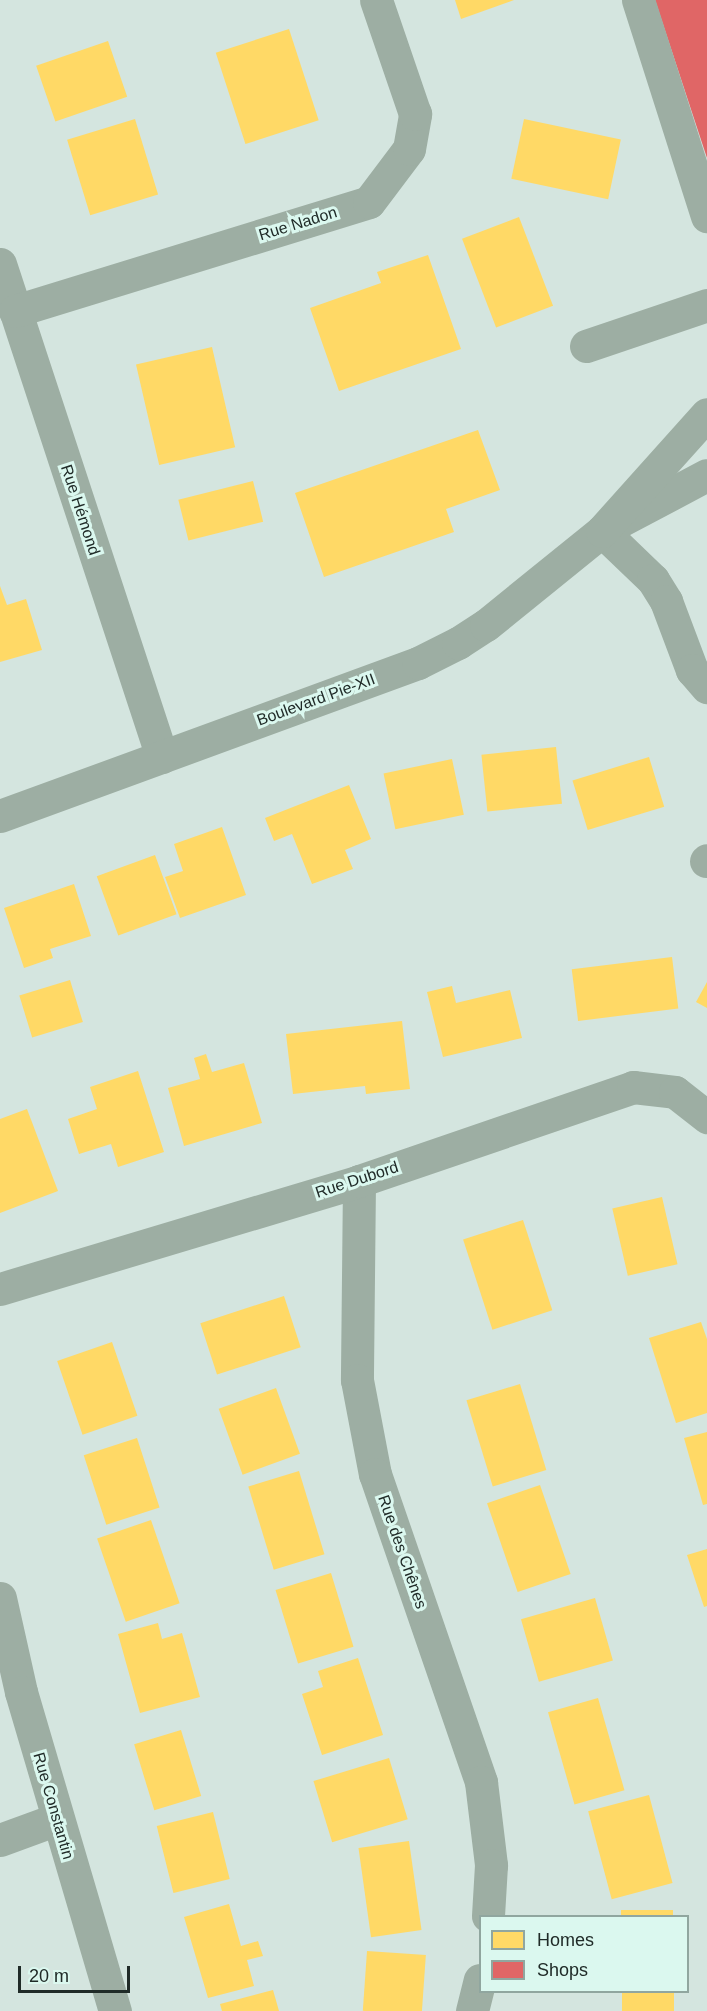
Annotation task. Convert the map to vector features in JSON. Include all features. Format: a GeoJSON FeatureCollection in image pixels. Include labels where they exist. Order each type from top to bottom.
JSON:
{"type":"FeatureCollection","features":[{"type":"Feature","properties":{"kind":"street","name":"Rue Nadon"},"geometry":{"type":"LineString","coordinates":[[15,311],[369,202],[410,149],[415,114],[376,0]]}},
{"type":"Feature","properties":{"kind":"street"},"geometry":{"type":"LineString","coordinates":[[638,0],[707,216]]}},
{"type":"Feature","properties":{"kind":"street","name":"Rue Hémond"},"geometry":{"type":"LineString","coordinates":[[0,264],[162,757]]}},
{"type":"Feature","properties":{"kind":"street"},"geometry":{"type":"LineString","coordinates":[[586,346],[707,305]]}},
{"type":"Feature","properties":{"kind":"street","name":"Boulevard Pie-XII"},"geometry":{"type":"LineString","coordinates":[[0,816],[437,654],[486,625],[602,531],[707,414]]}},
{"type":"Feature","properties":{"kind":"street","name":"Boulevard Pie-XII"},"geometry":{"type":"LineString","coordinates":[[602,531],[707,475]]}},
{"type":"Feature","properties":{"kind":"street"},"geometry":{"type":"LineString","coordinates":[[602,531],[653,580],[666,601],[692,670],[707,687]]}},
{"type":"Feature","properties":{"kind":"street","name":"Rue Dubord"},"geometry":{"type":"LineString","coordinates":[[0,1289],[359,1181],[633,1087],[675,1092],[707,1116]]}},
{"type":"Feature","properties":{"kind":"street","name":"Rue des Chênes"},"geometry":{"type":"LineString","coordinates":[[359,1181],[357,1380],[375,1474],[481,1782],[491,1865],[488,1915]]}},
{"type":"Feature","properties":{"kind":"street","name":"Rue Constantin"},"geometry":{"type":"LineString","coordinates":[[0,1598],[21,1692],[115,2011]]}},
{"type":"Feature","properties":{"kind":"street"},"geometry":{"type":"LineString","coordinates":[[0,1840],[57,1819]]}},
{"type":"Feature","properties":{"kind":"street"},"geometry":{"type":"LineString","coordinates":[[472,2011],[479,1984]]}},
{"type":"Feature","properties":{"kind":"building: Homes"},"geometry":{"type":"Polygon","coordinates":[[[455,0],[514,0],[461,19],[455,0]]]}},
{"type":"Feature","properties":{"kind":"building: Homes"},"geometry":{"type":"Polygon","coordinates":[[[289,29],[319,120],[245,144],[216,53],[289,29]]]}},
{"type":"Feature","properties":{"kind":"building: Homes"},"geometry":{"type":"Polygon","coordinates":[[[108,41],[127,97],[55,122],[36,66],[108,41]]]}},
{"type":"Feature","properties":{"kind":"building: Homes"},"geometry":{"type":"Polygon","coordinates":[[[135,119],[158,195],[90,215],[67,140],[135,119]]]}},
{"type":"Feature","properties":{"kind":"building: Homes"},"geometry":{"type":"Polygon","coordinates":[[[524,119],[621,140],[608,199],[511,179],[524,119]]]}},
{"type":"Feature","properties":{"kind":"building: Homes"},"geometry":{"type":"Polygon","coordinates":[[[519,217],[553,306],[496,328],[462,239],[519,217]]]}},
{"type":"Feature","properties":{"kind":"building: Homes"},"geometry":{"type":"Polygon","coordinates":[[[428,255],[461,349],[339,391],[310,308],[381,283],[377,272],[428,255]]]}},
{"type":"Feature","properties":{"kind":"building: Homes"},"geometry":{"type":"Polygon","coordinates":[[[212,347],[235,447],[159,465],[136,365],[212,347]]]}},
{"type":"Feature","properties":{"kind":"building: Homes"},"geometry":{"type":"Polygon","coordinates":[[[478,430],[500,490],[446,509],[454,532],[324,577],[295,493],[478,430]]]}},
{"type":"Feature","properties":{"kind":"building: Homes"},"geometry":{"type":"Polygon","coordinates":[[[253,481],[263,522],[188,540],[178,500],[253,481]]]}},
{"type":"Feature","properties":{"kind":"building: Homes"},"geometry":{"type":"Polygon","coordinates":[[[0,586],[7,605],[26,599],[42,650],[0,662],[0,586]]]}},
{"type":"Feature","properties":{"kind":"building: Homes"},"geometry":{"type":"Polygon","coordinates":[[[556,747],[562,804],[487,812],[481,755],[556,747]]]}},
{"type":"Feature","properties":{"kind":"building: Homes"},"geometry":{"type":"Polygon","coordinates":[[[649,757],[664,807],[588,830],[572,780],[649,757]]]}},
{"type":"Feature","properties":{"kind":"building: Homes"},"geometry":{"type":"Polygon","coordinates":[[[452,759],[464,815],[395,829],[384,774],[452,759]]]}},
{"type":"Feature","properties":{"kind":"building: Homes"},"geometry":{"type":"Polygon","coordinates":[[[349,785],[371,839],[345,850],[353,869],[312,884],[292,834],[274,841],[265,818],[349,785]]]}},
{"type":"Feature","properties":{"kind":"building: Homes"},"geometry":{"type":"Polygon","coordinates":[[[222,827],[246,895],[180,918],[165,877],[183,871],[174,844],[222,827]]]}},
{"type":"Feature","properties":{"kind":"building: Homes"},"geometry":{"type":"Polygon","coordinates":[[[155,855],[177,914],[118,935],[97,876],[155,855]]]}},
{"type":"Feature","properties":{"kind":"building: Homes"},"geometry":{"type":"Polygon","coordinates":[[[74,884],[91,936],[50,949],[53,958],[24,968],[4,908],[74,884]]]}},
{"type":"Feature","properties":{"kind":"building: Homes"},"geometry":{"type":"Polygon","coordinates":[[[672,957],[678,1009],[578,1021],[572,969],[672,957]]]}},
{"type":"Feature","properties":{"kind":"building: Homes"},"geometry":{"type":"Polygon","coordinates":[[[70,980],[83,1022],[32,1038],[19,995],[70,980]]]}},
{"type":"Feature","properties":{"kind":"building: Homes"},"geometry":{"type":"Polygon","coordinates":[[[707,982],[707,1008],[696,1002],[707,982]]]}},
{"type":"Feature","properties":{"kind":"building: Homes"},"geometry":{"type":"Polygon","coordinates":[[[452,986],[456,1003],[510,990],[522,1038],[443,1057],[427,992],[452,986]]]}},
{"type":"Feature","properties":{"kind":"building: Homes"},"geometry":{"type":"Polygon","coordinates":[[[402,1021],[410,1089],[366,1094],[365,1086],[293,1094],[286,1034],[402,1021]]]}},
{"type":"Feature","properties":{"kind":"building: Homes"},"geometry":{"type":"Polygon","coordinates":[[[206,1054],[212,1072],[244,1063],[262,1123],[184,1146],[168,1088],[200,1079],[194,1058],[206,1054]]]}},
{"type":"Feature","properties":{"kind":"building: Homes"},"geometry":{"type":"Polygon","coordinates":[[[138,1071],[164,1152],[118,1167],[111,1144],[79,1154],[68,1119],[97,1109],[90,1087],[138,1071]]]}},
{"type":"Feature","properties":{"kind":"building: Homes"},"geometry":{"type":"Polygon","coordinates":[[[27,1109],[58,1191],[0,1213],[0,1119],[27,1109]]]}},
{"type":"Feature","properties":{"kind":"building: Homes"},"geometry":{"type":"Polygon","coordinates":[[[662,1197],[678,1264],[628,1276],[612,1208],[662,1197]]]}},
{"type":"Feature","properties":{"kind":"building: Homes"},"geometry":{"type":"Polygon","coordinates":[[[523,1220],[552,1310],[492,1330],[463,1239],[523,1220]]]}},
{"type":"Feature","properties":{"kind":"building: Homes"},"geometry":{"type":"Polygon","coordinates":[[[284,1296],[301,1347],[217,1375],[200,1323],[284,1296]]]}},
{"type":"Feature","properties":{"kind":"building: Homes"},"geometry":{"type":"Polygon","coordinates":[[[701,1322],[707,1339],[707,1413],[676,1423],[649,1338],[701,1322]]]}},
{"type":"Feature","properties":{"kind":"building: Homes"},"geometry":{"type":"Polygon","coordinates":[[[112,1342],[137,1416],[83,1435],[57,1361],[112,1342]]]}},
{"type":"Feature","properties":{"kind":"building: Homes"},"geometry":{"type":"Polygon","coordinates":[[[520,1384],[546,1470],[493,1486],[466,1400],[520,1384]]]}},
{"type":"Feature","properties":{"kind":"building: Homes"},"geometry":{"type":"Polygon","coordinates":[[[276,1388],[300,1454],[243,1475],[219,1409],[276,1388]]]}},
{"type":"Feature","properties":{"kind":"building: Homes"},"geometry":{"type":"Polygon","coordinates":[[[707,1432],[707,1504],[703,1505],[684,1438],[707,1432]]]}},
{"type":"Feature","properties":{"kind":"building: Homes"},"geometry":{"type":"Polygon","coordinates":[[[137,1438],[160,1507],[106,1525],[84,1455],[137,1438]]]}},
{"type":"Feature","properties":{"kind":"building: Homes"},"geometry":{"type":"Polygon","coordinates":[[[299,1471],[324,1554],[274,1570],[248,1486],[299,1471]]]}},
{"type":"Feature","properties":{"kind":"building: Homes"},"geometry":{"type":"Polygon","coordinates":[[[540,1485],[571,1574],[518,1592],[487,1503],[540,1485]]]}},
{"type":"Feature","properties":{"kind":"building: Homes"},"geometry":{"type":"Polygon","coordinates":[[[151,1520],[180,1603],[126,1622],[97,1539],[151,1520]]]}},
{"type":"Feature","properties":{"kind":"building: Homes"},"geometry":{"type":"Polygon","coordinates":[[[707,1549],[707,1606],[704,1607],[687,1555],[707,1549]]]}},
{"type":"Feature","properties":{"kind":"building: Homes"},"geometry":{"type":"Polygon","coordinates":[[[331,1573],[354,1647],[298,1664],[276,1590],[331,1573]]]}},
{"type":"Feature","properties":{"kind":"building: Homes"},"geometry":{"type":"Polygon","coordinates":[[[595,1598],[613,1660],[539,1682],[521,1619],[595,1598]]]}},
{"type":"Feature","properties":{"kind":"building: Homes"},"geometry":{"type":"Polygon","coordinates":[[[158,1623],[162,1639],[182,1633],[200,1697],[140,1713],[118,1634],[158,1623]]]}},
{"type":"Feature","properties":{"kind":"building: Homes"},"geometry":{"type":"Polygon","coordinates":[[[358,1658],[383,1735],[322,1755],[302,1694],[323,1687],[318,1671],[358,1658]]]}},
{"type":"Feature","properties":{"kind":"building: Homes"},"geometry":{"type":"Polygon","coordinates":[[[598,1698],[624,1790],[574,1805],[548,1712],[598,1698]]]}},
{"type":"Feature","properties":{"kind":"building: Homes"},"geometry":{"type":"Polygon","coordinates":[[[181,1730],[201,1796],[154,1810],[134,1744],[181,1730]]]}},
{"type":"Feature","properties":{"kind":"building: Homes"},"geometry":{"type":"Polygon","coordinates":[[[389,1758],[408,1819],[332,1842],[313,1781],[389,1758]]]}},
{"type":"Feature","properties":{"kind":"building: Homes"},"geometry":{"type":"Polygon","coordinates":[[[649,1795],[673,1883],[612,1899],[588,1811],[649,1795]]]}},
{"type":"Feature","properties":{"kind":"building: Homes"},"geometry":{"type":"Polygon","coordinates":[[[213,1812],[230,1879],[173,1893],[157,1826],[213,1812]]]}},
{"type":"Feature","properties":{"kind":"building: Homes"},"geometry":{"type":"Polygon","coordinates":[[[409,1841],[422,1930],[371,1937],[358,1848],[409,1841]]]}},
{"type":"Feature","properties":{"kind":"building: Homes"},"geometry":{"type":"Polygon","coordinates":[[[229,1904],[241,1946],[258,1941],[263,1956],[247,1960],[254,1986],[208,1998],[184,1917],[229,1904]]]}},
{"type":"Feature","properties":{"kind":"building: Homes"},"geometry":{"type":"Polygon","coordinates":[[[621,1910],[673,1910],[673,1915],[621,1915],[621,1910]]]}},
{"type":"Feature","properties":{"kind":"building: Homes"},"geometry":{"type":"Polygon","coordinates":[[[367,1951],[426,1955],[422,2011],[363,2011],[367,1951]]]}},
{"type":"Feature","properties":{"kind":"building: Homes"},"geometry":{"type":"Polygon","coordinates":[[[273,1990],[279,2011],[222,2011],[220,2004],[273,1990]]]}},
{"type":"Feature","properties":{"kind":"building: Homes"},"geometry":{"type":"Polygon","coordinates":[[[622,1993],[674,1993],[674,2011],[622,2011],[622,1993]]]}},
{"type":"Feature","properties":{"kind":"building: Shops"},"geometry":{"type":"Polygon","coordinates":[[[655,0],[707,0],[707,158],[655,0]]]}}]}
